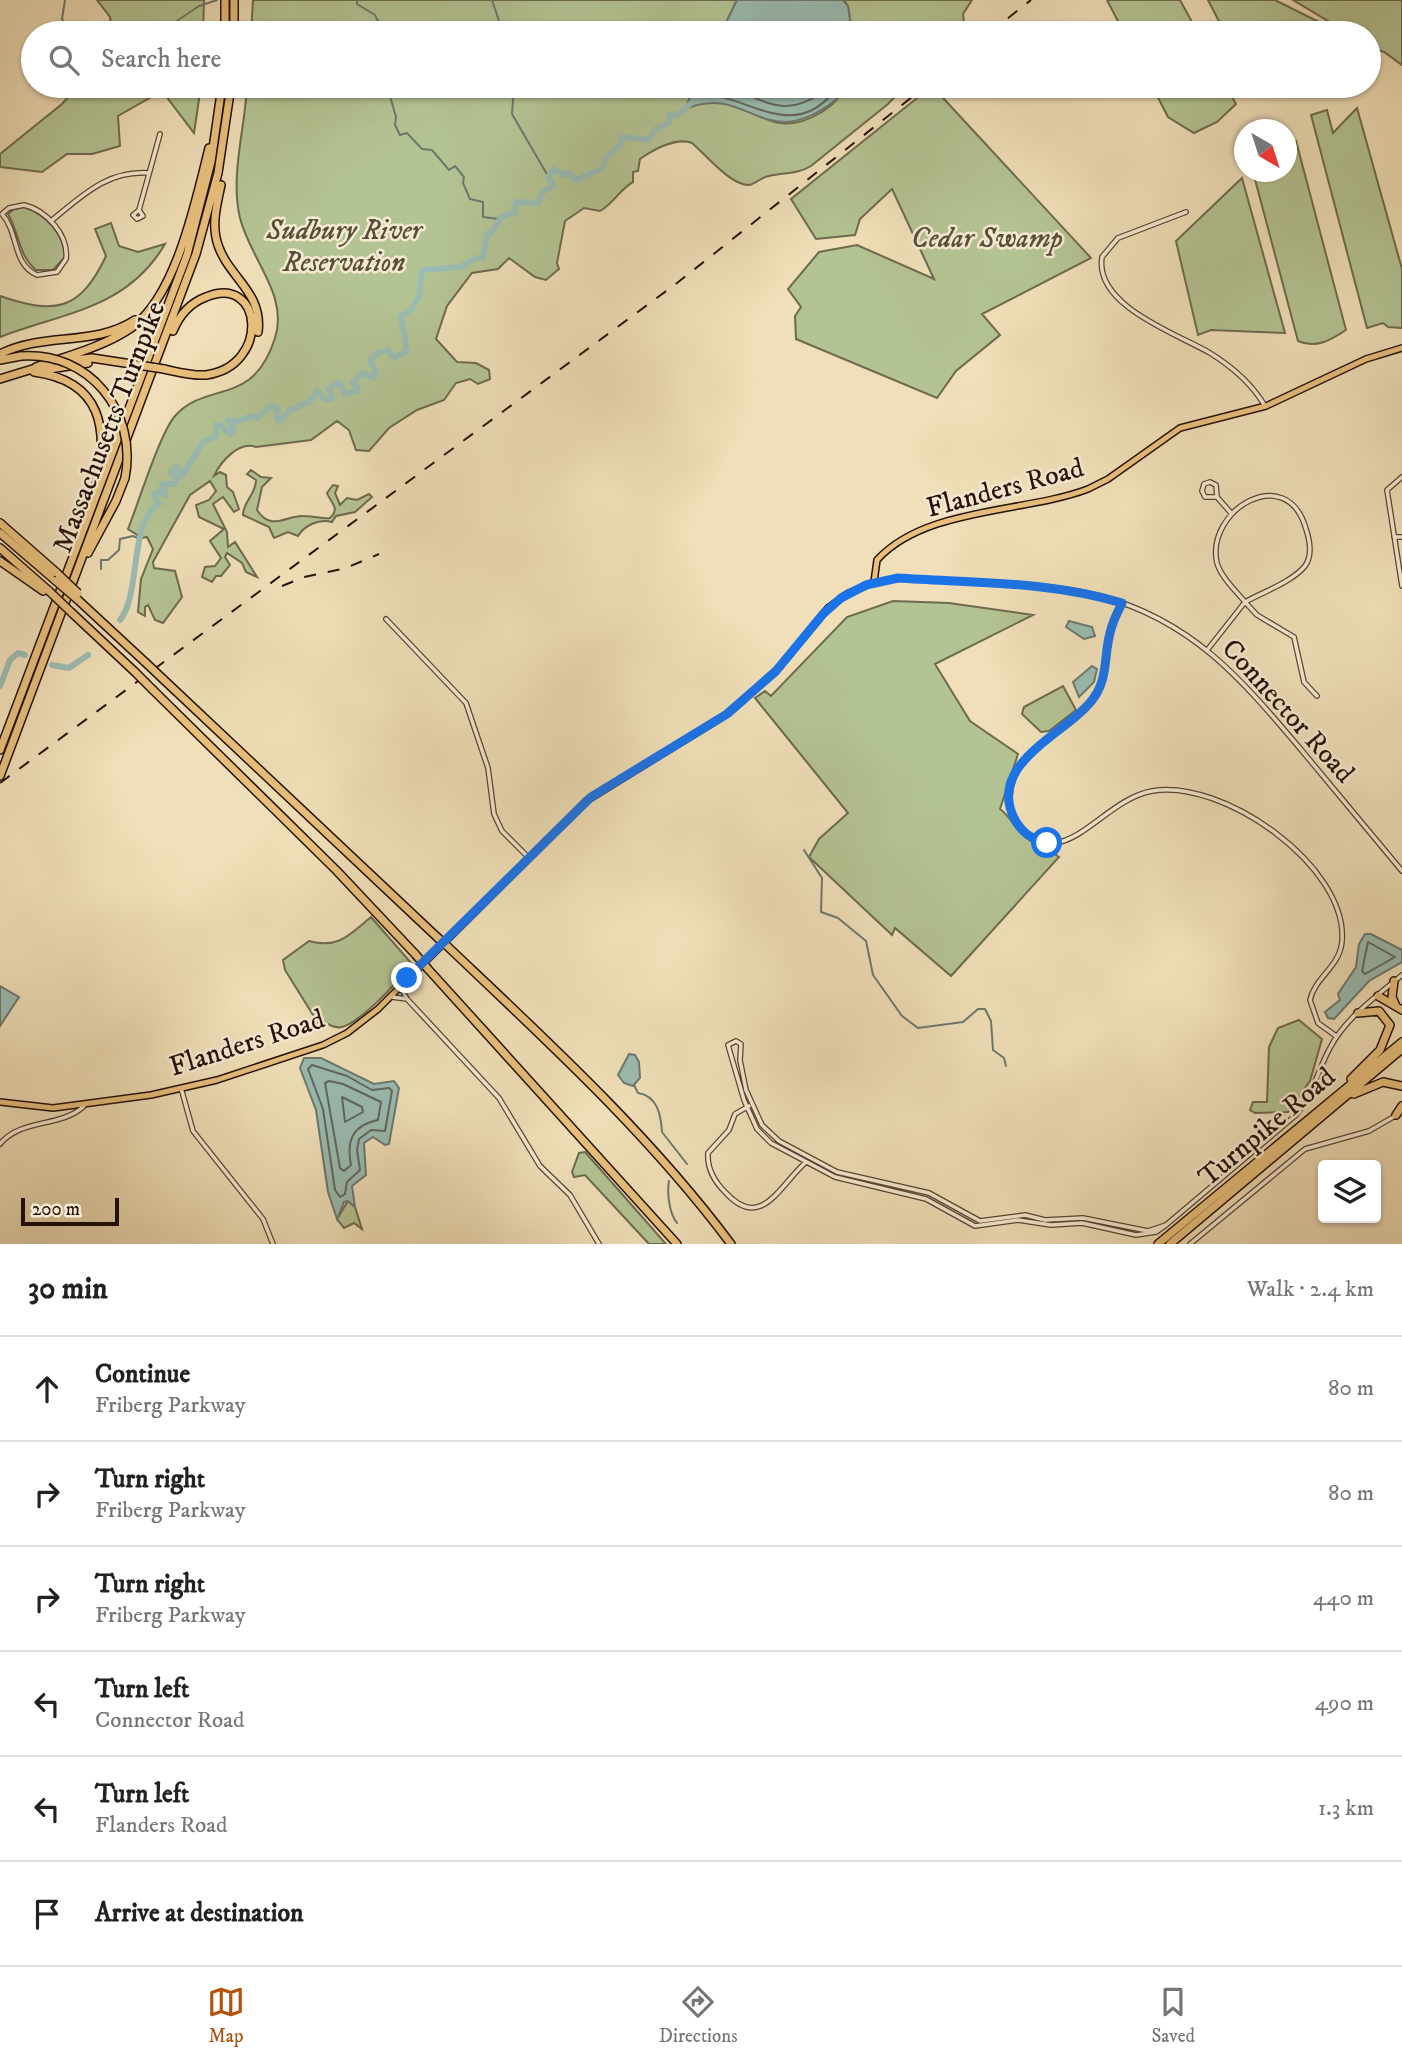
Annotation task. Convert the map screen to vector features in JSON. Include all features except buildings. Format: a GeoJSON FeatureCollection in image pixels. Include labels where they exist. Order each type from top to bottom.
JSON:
{"type":"FeatureCollection","features":[{"type":"Feature","properties":{"kind":"highway"},"geometry":{"type":"LineString","coordinates":[[225,0],[225,21]]}},
{"type":"Feature","properties":{"kind":"highway"},"geometry":{"type":"LineString","coordinates":[[234,0],[234,21]]}},
{"type":"Feature","properties":{"kind":"highway"},"geometry":{"type":"LineString","coordinates":[[0,381],[108,341],[136,325],[160,298],[175,263],[207,155],[220,98]]}},
{"type":"Feature","properties":{"kind":"highway","name":"Massachusetts Turnpike"},"geometry":{"type":"LineString","coordinates":[[0,750],[194,232],[212,159],[220,98]]}},
{"type":"Feature","properties":{"kind":"highway","name":"Massachusetts Turnpike"},"geometry":{"type":"LineString","coordinates":[[0,776],[196,254],[213,196],[230,98]]}},
{"type":"Feature","properties":{"kind":"highway"},"geometry":{"type":"LineString","coordinates":[[35,370],[90,363],[137,366],[200,379],[223,375],[243,361],[257,335],[258,317],[254,299],[222,253],[215,236],[225,137]]}},
{"type":"Feature","properties":{"kind":"highway"},"geometry":{"type":"LineString","coordinates":[[0,354],[30,343],[97,336],[127,325],[157,298],[175,263]]}},
{"type":"Feature","properties":{"kind":"highway"},"geometry":{"type":"LineString","coordinates":[[134,421],[147,399],[176,325],[187,309],[201,299],[218,293],[233,296],[246,305],[253,320],[253,331],[246,351],[234,363],[219,372],[203,375],[163,371]]}},
{"type":"Feature","properties":{"kind":"highway"},"geometry":{"type":"LineString","coordinates":[[0,360],[41,356],[65,362],[85,372],[107,392],[119,413],[125,434],[124,478],[116,501],[75,578]]}},
{"type":"Feature","properties":{"kind":"highway"},"geometry":{"type":"LineString","coordinates":[[35,370],[73,386],[97,413],[104,449],[90,512]]}},
{"type":"Feature","properties":{"kind":"highway"},"geometry":{"type":"LineString","coordinates":[[0,523],[56,577]]}},
{"type":"Feature","properties":{"kind":"highway"},"geometry":{"type":"LineString","coordinates":[[0,533],[78,596],[105,625],[622,1114],[667,1163],[732,1244]]}},
{"type":"Feature","properties":{"kind":"highway"},"geometry":{"type":"LineString","coordinates":[[0,548],[135,672],[357,891],[677,1244]]}},
{"type":"Feature","properties":{"kind":"highway"},"geometry":{"type":"LineString","coordinates":[[0,561],[49,593]]}},
{"type":"Feature","properties":{"kind":"highway"},"geometry":{"type":"LineString","coordinates":[[1394,981],[1392,997],[1399,1008]]}},
{"type":"Feature","properties":{"kind":"highway"},"geometry":{"type":"LineString","coordinates":[[1378,996],[1399,1008]]}},
{"type":"Feature","properties":{"kind":"highway"},"geometry":{"type":"LineString","coordinates":[[1306,1122],[1380,1050],[1388,1037],[1389,1021],[1378,996]]}},
{"type":"Feature","properties":{"kind":"highway"},"geometry":{"type":"LineString","coordinates":[[1358,1013],[1379,1011],[1389,1021]]}},
{"type":"Feature","properties":{"kind":"highway","name":"Turnpike Road"},"geometry":{"type":"LineString","coordinates":[[1169,1240],[1402,1042]]}},
{"type":"Feature","properties":{"kind":"highway","name":"Turnpike Road"},"geometry":{"type":"LineString","coordinates":[[1169,1240],[1402,1049]]}},
{"type":"Feature","properties":{"kind":"highway"},"geometry":{"type":"LineString","coordinates":[[1265,1163],[1360,1090],[1376,1083],[1398,1085],[1402,1093]]}},
{"type":"Feature","properties":{"kind":"highway"},"geometry":{"type":"LineString","coordinates":[[1158,1244],[1169,1240]]}},
{"type":"Feature","properties":{"kind":"main road","name":"Flanders Road"},"geometry":{"type":"LineString","coordinates":[[0,1102],[53,1108],[84,1106],[217,1080],[328,1043],[355,1028],[387,999],[528,857],[596,793],[727,714],[776,671],[828,608],[847,594],[874,582],[875,564],[880,557],[926,530],[957,519],[1081,492],[1108,480],[1180,428],[1265,406],[1366,359],[1402,348]]}},
{"type":"Feature","properties":{"kind":"street"},"geometry":{"type":"LineString","coordinates":[[139,210],[160,134]]}},
{"type":"Feature","properties":{"kind":"street"},"geometry":{"type":"LineString","coordinates":[[51,221],[102,181],[130,173],[149,173]]}},
{"type":"Feature","properties":{"kind":"street"},"geometry":{"type":"LineString","coordinates":[[24,205],[51,221],[64,241],[66,259],[57,272],[37,275],[21,263],[11,225],[1,214],[9,208],[24,205]]}},
{"type":"Feature","properties":{"kind":"street"},"geometry":{"type":"LineString","coordinates":[[1186,212],[1115,241],[1102,257],[1103,276],[1111,289],[1137,315],[1223,362],[1256,391],[1265,406]]}},
{"type":"Feature","properties":{"kind":"street"},"geometry":{"type":"LineString","coordinates":[[1402,477],[1387,490],[1402,586]]}},
{"type":"Feature","properties":{"kind":"street"},"geometry":{"type":"LineString","coordinates":[[1217,497],[1205,497],[1204,484],[1210,481],[1216,485],[1217,497],[1231,513]]}},
{"type":"Feature","properties":{"kind":"street"},"geometry":{"type":"LineString","coordinates":[[1208,649],[1245,603],[1303,568],[1310,555],[1310,545],[1298,507],[1280,495],[1265,496],[1231,513],[1223,525],[1217,560],[1221,572],[1245,603],[1257,615],[1294,637],[1304,682],[1317,696]]}},
{"type":"Feature","properties":{"kind":"street"},"geometry":{"type":"LineString","coordinates":[[1394,537],[1402,537]]}},
{"type":"Feature","properties":{"kind":"street","name":"Connector Road"},"geometry":{"type":"LineString","coordinates":[[874,582],[898,578],[1079,592],[1122,603],[1171,625],[1208,649],[1246,685],[1402,871]]}},
{"type":"Feature","properties":{"kind":"street"},"geometry":{"type":"LineString","coordinates":[[1122,603],[1110,633],[1103,678],[1095,696],[1083,712],[1032,751],[1016,774],[1009,799],[1014,820],[1023,832],[1034,839],[1054,843],[1075,835],[1128,799],[1165,789],[1204,794],[1251,816],[1303,859],[1325,886],[1336,910],[1342,935],[1341,952],[1310,1000],[1318,1023],[1336,1037]]}},
{"type":"Feature","properties":{"kind":"street"},"geometry":{"type":"LineString","coordinates":[[386,619],[464,700],[488,768],[494,814],[502,831],[528,857]]}},
{"type":"Feature","properties":{"kind":"street"},"geometry":{"type":"LineString","coordinates":[[1142,1233],[1083,1218],[1045,1220],[1017,1215],[973,1220],[929,1194],[852,1177],[813,1161],[798,1149],[771,1135],[749,1106],[740,1060],[741,1044],[731,1042],[728,1048],[749,1106],[767,1139],[806,1163],[850,1182],[926,1199],[975,1226],[1018,1220],[1051,1225],[1077,1223],[1142,1233],[1157,1232],[1296,1115],[1315,1087],[1336,1037],[1358,1013],[1402,975]]}},
{"type":"Feature","properties":{"kind":"street"},"geometry":{"type":"LineString","coordinates":[[400,986],[407,999],[499,1098],[540,1166],[570,1195],[599,1244]]}},
{"type":"Feature","properties":{"kind":"street"},"geometry":{"type":"LineString","coordinates":[[387,999],[407,999]]}},
{"type":"Feature","properties":{"kind":"street"},"geometry":{"type":"LineString","coordinates":[[181,1088],[193,1131],[263,1219],[273,1244]]}},
{"type":"Feature","properties":{"kind":"street"},"geometry":{"type":"LineString","coordinates":[[0,1144],[10,1133],[68,1116],[84,1106]]}},
{"type":"Feature","properties":{"kind":"street"},"geometry":{"type":"LineString","coordinates":[[749,1106],[735,1114],[729,1130],[708,1153],[709,1169],[727,1195],[746,1208],[758,1208],[772,1199],[806,1163]]}},
{"type":"Feature","properties":{"kind":"street"},"geometry":{"type":"LineString","coordinates":[[1190,1244],[1305,1149],[1369,1131],[1400,1110]]}},
{"type":"Feature","properties":{"kind":"green space"},"geometry":{"type":"Polygon","coordinates":[[[97,0],[204,0],[203,21],[110,21],[97,0]]]}},
{"type":"Feature","properties":{"kind":"green space"},"geometry":{"type":"Polygon","coordinates":[[[253,0],[737,0],[727,21],[252,21],[253,0]]]}},
{"type":"Feature","properties":{"kind":"green space"},"geometry":{"type":"Polygon","coordinates":[[[844,0],[972,0],[963,14],[964,21],[850,21],[848,6],[844,0]]]}},
{"type":"Feature","properties":{"kind":"green space"},"geometry":{"type":"Polygon","coordinates":[[[1107,0],[1180,0],[1191,21],[1118,21],[1107,0]]]}},
{"type":"Feature","properties":{"kind":"green space"},"geometry":{"type":"Polygon","coordinates":[[[1208,0],[1275,0],[1317,21],[1219,21],[1208,0]]]}},
{"type":"Feature","properties":{"kind":"green space"},"geometry":{"type":"Polygon","coordinates":[[[1293,0],[1402,0],[1402,65],[1381,51],[1381,21],[1328,21],[1293,0]]]}},
{"type":"Feature","properties":{"kind":"green space"},"geometry":{"type":"Polygon","coordinates":[[[67,98],[150,98],[118,116],[120,146],[92,154],[67,154],[42,172],[0,167],[0,154],[67,98]]]}},
{"type":"Feature","properties":{"kind":"green space"},"geometry":{"type":"Polygon","coordinates":[[[167,98],[199,98],[194,133],[167,98]]]}},
{"type":"Feature","properties":{"kind":"green space","name":"Sudbury River Reservation"},"geometry":{"type":"Polygon","coordinates":[[[246,98],[690,98],[685,109],[703,102],[716,101],[743,108],[777,123],[790,124],[820,113],[838,98],[894,98],[811,166],[766,177],[749,185],[726,175],[692,143],[665,145],[640,159],[638,171],[633,172],[633,182],[605,208],[600,211],[584,208],[565,221],[557,263],[559,269],[546,280],[535,277],[509,258],[498,269],[472,273],[447,306],[436,339],[457,362],[476,363],[489,370],[490,379],[478,384],[470,379],[456,383],[444,400],[417,410],[389,428],[369,451],[356,450],[349,430],[337,421],[311,440],[243,447],[231,454],[214,476],[220,472],[226,475],[227,487],[233,492],[239,509],[234,512],[223,497],[213,504],[227,532],[228,547],[235,542],[257,577],[246,572],[242,563],[227,553],[225,557],[230,565],[221,576],[216,576],[212,582],[202,577],[205,567],[215,566],[221,558],[210,541],[224,529],[199,517],[196,505],[209,500],[216,491],[210,481],[190,495],[153,562],[154,568],[175,571],[182,597],[163,623],[155,620],[148,605],[145,607],[145,616],[138,612],[141,579],[153,549],[147,537],[142,538],[128,529],[150,470],[175,416],[201,398],[229,390],[255,375],[266,360],[278,322],[273,292],[245,233],[237,202],[237,169],[246,98]]]}},
{"type":"Feature","properties":{"kind":"green space","name":"Cedar Swamp"},"geometry":{"type":"Polygon","coordinates":[[[917,98],[943,98],[1091,258],[982,314],[1000,335],[956,371],[937,398],[796,339],[795,316],[801,307],[788,289],[819,252],[857,245],[934,279],[892,189],[860,219],[855,235],[816,239],[791,199],[917,98]]]}},
{"type":"Feature","properties":{"kind":"green space"},"geometry":{"type":"Polygon","coordinates":[[[1158,98],[1233,98],[1236,104],[1217,122],[1194,133],[1168,117],[1158,98]]]}},
{"type":"Feature","properties":{"kind":"green space"},"geometry":{"type":"Polygon","coordinates":[[[1357,108],[1402,269],[1402,328],[1388,327],[1383,323],[1367,328],[1311,115],[1327,110],[1333,133],[1357,108]]]}},
{"type":"Feature","properties":{"kind":"green space"},"geometry":{"type":"Polygon","coordinates":[[[1297,145],[1346,330],[1317,344],[1298,341],[1256,182],[1297,182],[1297,145]]]}},
{"type":"Feature","properties":{"kind":"green space"},"geometry":{"type":"Polygon","coordinates":[[[1238,182],[1243,182],[1285,333],[1211,330],[1198,335],[1176,241],[1238,182]]]}},
{"type":"Feature","properties":{"kind":"green space"},"geometry":{"type":"Polygon","coordinates":[[[24,207],[46,220],[61,240],[65,257],[53,270],[36,270],[22,250],[8,214],[14,209],[24,207]]]}},
{"type":"Feature","properties":{"kind":"green space"},"geometry":{"type":"Polygon","coordinates":[[[111,223],[119,246],[138,252],[165,244],[150,266],[132,282],[93,306],[0,337],[0,296],[36,306],[64,304],[76,298],[96,274],[106,256],[95,229],[111,223]]]}},
{"type":"Feature","properties":{"kind":"green space"},"geometry":{"type":"Polygon","coordinates":[[[251,470],[261,477],[271,478],[262,487],[257,510],[268,520],[279,521],[297,516],[330,518],[335,508],[327,493],[333,485],[338,486],[335,493],[340,505],[347,498],[357,500],[369,494],[372,497],[355,512],[336,516],[332,522],[312,524],[298,536],[288,532],[274,538],[269,527],[243,515],[256,480],[247,474],[251,470]]]}},
{"type":"Feature","properties":{"kind":"green space"},"geometry":{"type":"Polygon","coordinates":[[[893,601],[949,603],[1033,615],[935,664],[970,721],[1018,754],[1000,809],[1024,836],[1059,857],[951,976],[895,928],[892,935],[809,857],[819,839],[848,813],[755,698],[765,691],[771,696],[847,617],[893,601]]]}},
{"type":"Feature","properties":{"kind":"green space"},"geometry":{"type":"Polygon","coordinates":[[[1063,686],[1076,710],[1049,731],[1041,732],[1022,714],[1024,707],[1063,686]]]}},
{"type":"Feature","properties":{"kind":"green space"},"geometry":{"type":"Polygon","coordinates":[[[371,917],[412,964],[406,966],[397,981],[378,1001],[349,1024],[339,1027],[322,1021],[318,1023],[285,970],[283,960],[309,941],[328,943],[343,939],[371,917]]]}},
{"type":"Feature","properties":{"kind":"green space"},"geometry":{"type":"Polygon","coordinates":[[[1299,1020],[1322,1039],[1310,1081],[1288,1112],[1255,1113],[1250,1110],[1253,1102],[1267,1102],[1269,1047],[1278,1028],[1299,1020]]]}},
{"type":"Feature","properties":{"kind":"green space"},"geometry":{"type":"Polygon","coordinates":[[[585,1152],[666,1244],[649,1244],[585,1175],[574,1177],[572,1172],[579,1153],[585,1152]]]}},
{"type":"Feature","properties":{"kind":"green space"},"geometry":{"type":"Polygon","coordinates":[[[348,1201],[355,1207],[362,1229],[354,1223],[344,1228],[337,1219],[348,1201]]]}},
{"type":"Feature","properties":{"kind":"water"},"geometry":{"type":"Polygon","coordinates":[[[737,0],[843,0],[848,6],[850,21],[727,21],[737,0]]]}},
{"type":"Feature","properties":{"kind":"water"},"geometry":{"type":"Polygon","coordinates":[[[690,98],[837,98],[816,113],[794,121],[759,117],[726,104],[707,103],[685,109],[690,98]]]}},
{"type":"Feature","properties":{"kind":"water"},"geometry":{"type":"Polygon","coordinates":[[[1069,621],[1092,627],[1095,636],[1084,639],[1066,627],[1069,621]]]}},
{"type":"Feature","properties":{"kind":"water"},"geometry":{"type":"Polygon","coordinates":[[[1092,666],[1097,669],[1094,682],[1079,697],[1073,682],[1092,666]]]}},
{"type":"Feature","properties":{"kind":"water"},"geometry":{"type":"Polygon","coordinates":[[[1365,934],[1371,934],[1402,950],[1402,962],[1369,981],[1334,1019],[1328,1018],[1325,1012],[1340,1000],[1338,994],[1356,967],[1359,944],[1365,934]]]}},
{"type":"Feature","properties":{"kind":"water"},"geometry":{"type":"Polygon","coordinates":[[[0,986],[19,997],[0,1026],[0,986]]]}},
{"type":"Feature","properties":{"kind":"water"},"geometry":{"type":"Polygon","coordinates":[[[629,1054],[635,1055],[639,1062],[640,1078],[633,1086],[624,1083],[618,1075],[629,1054]]]}},
{"type":"Feature","properties":{"kind":"water"},"geometry":{"type":"Polygon","coordinates":[[[304,1058],[321,1058],[374,1084],[394,1081],[399,1088],[389,1144],[385,1145],[373,1137],[364,1143],[366,1175],[352,1186],[355,1207],[348,1201],[344,1202],[337,1219],[328,1192],[316,1110],[300,1068],[304,1058]]]}},
{"type":"Feature","properties":{"kind":"waterway"},"geometry":{"type":"LineString","coordinates":[[63,21],[65,0]]}},
{"type":"Feature","properties":{"kind":"waterway"},"geometry":{"type":"LineString","coordinates":[[177,21],[199,6],[217,0]]}},
{"type":"Feature","properties":{"kind":"waterway"},"geometry":{"type":"LineString","coordinates":[[357,0],[357,4],[375,15],[378,21]]}},
{"type":"Feature","properties":{"kind":"waterway"},"geometry":{"type":"LineString","coordinates":[[492,0],[499,21]]}},
{"type":"Feature","properties":{"kind":"waterway"},"geometry":{"type":"LineString","coordinates":[[390,98],[396,117],[395,125],[400,135],[407,133],[422,149],[432,150],[449,170],[455,166],[464,177],[463,183],[470,199],[483,202],[483,217],[499,219]]}},
{"type":"Feature","properties":{"kind":"waterway"},"geometry":{"type":"LineString","coordinates":[[513,98],[512,114],[548,176]]}},
{"type":"Feature","properties":{"kind":"waterway"},"geometry":{"type":"LineString","coordinates":[[120,620],[131,594],[143,525],[159,504],[154,495],[158,492],[166,495],[162,484],[175,484],[203,442],[216,436],[216,425],[220,425],[230,434],[234,429],[228,420],[235,422],[252,416],[257,418],[271,406],[278,409],[277,419],[280,421],[290,410],[309,402],[317,391],[326,400],[332,398],[329,389],[338,383],[344,394],[357,391],[358,387],[353,383],[362,373],[374,378],[375,370],[370,361],[377,353],[387,350],[394,358],[407,351],[401,316],[412,309],[419,297],[422,270],[460,267],[476,258],[483,258],[487,234],[493,231],[501,217],[515,212],[516,202],[538,203],[543,191],[554,186],[548,177],[554,169],[563,175],[570,173],[575,180],[602,169],[606,158],[621,144],[622,137],[648,140],[657,128],[669,123],[670,115],[680,114],[691,103]]}},
{"type":"Feature","properties":{"kind":"waterway"},"geometry":{"type":"LineString","coordinates":[[176,478],[171,472],[176,467],[182,476]]}},
{"type":"Feature","properties":{"kind":"waterway"},"geometry":{"type":"LineString","coordinates":[[101,569],[101,560],[108,560],[119,550],[120,539],[133,536],[140,539]]}},
{"type":"Feature","properties":{"kind":"waterway"},"geometry":{"type":"LineString","coordinates":[[0,686],[10,660],[18,653],[25,655]]}},
{"type":"Feature","properties":{"kind":"waterway"},"geometry":{"type":"LineString","coordinates":[[52,665],[69,668],[88,655]]}},
{"type":"Feature","properties":{"kind":"waterway"},"geometry":{"type":"LineString","coordinates":[[804,850],[822,878],[821,912],[838,918],[866,941],[873,975],[902,1016],[918,1028],[963,1022],[978,1009],[985,1009],[991,1021],[993,1050],[1004,1058],[1006,1066]]}},
{"type":"Feature","properties":{"kind":"waterway"},"geometry":{"type":"LineString","coordinates":[[634,1085],[638,1093],[654,1102],[662,1132],[687,1164]]}},
{"type":"Feature","properties":{"kind":"waterway"},"geometry":{"type":"LineString","coordinates":[[669,1181],[669,1203],[677,1223]]}},
{"type":"Feature","properties":{"kind":"railway"},"geometry":{"type":"LineString","coordinates":[[1004,21],[1031,0]]}},
{"type":"Feature","properties":{"kind":"railway"},"geometry":{"type":"LineString","coordinates":[[0,783],[677,283],[911,98]]}},
{"type":"Feature","properties":{"kind":"railway"},"geometry":{"type":"LineString","coordinates":[[282,586],[304,577],[346,568],[379,554]]}},
{"type":"Feature","properties":{"kind":"route"},"geometry":{"type":"LineString","coordinates":[[407,978],[586,801],[612,783],[689,740],[727,714],[776,671],[828,608],[853,590],[881,580],[898,578],[1068,590],[1122,603],[1110,633],[1107,663],[1095,696],[1083,712],[1032,751],[1012,782],[1009,799],[1014,820],[1028,836],[1047,843]]}}]}
